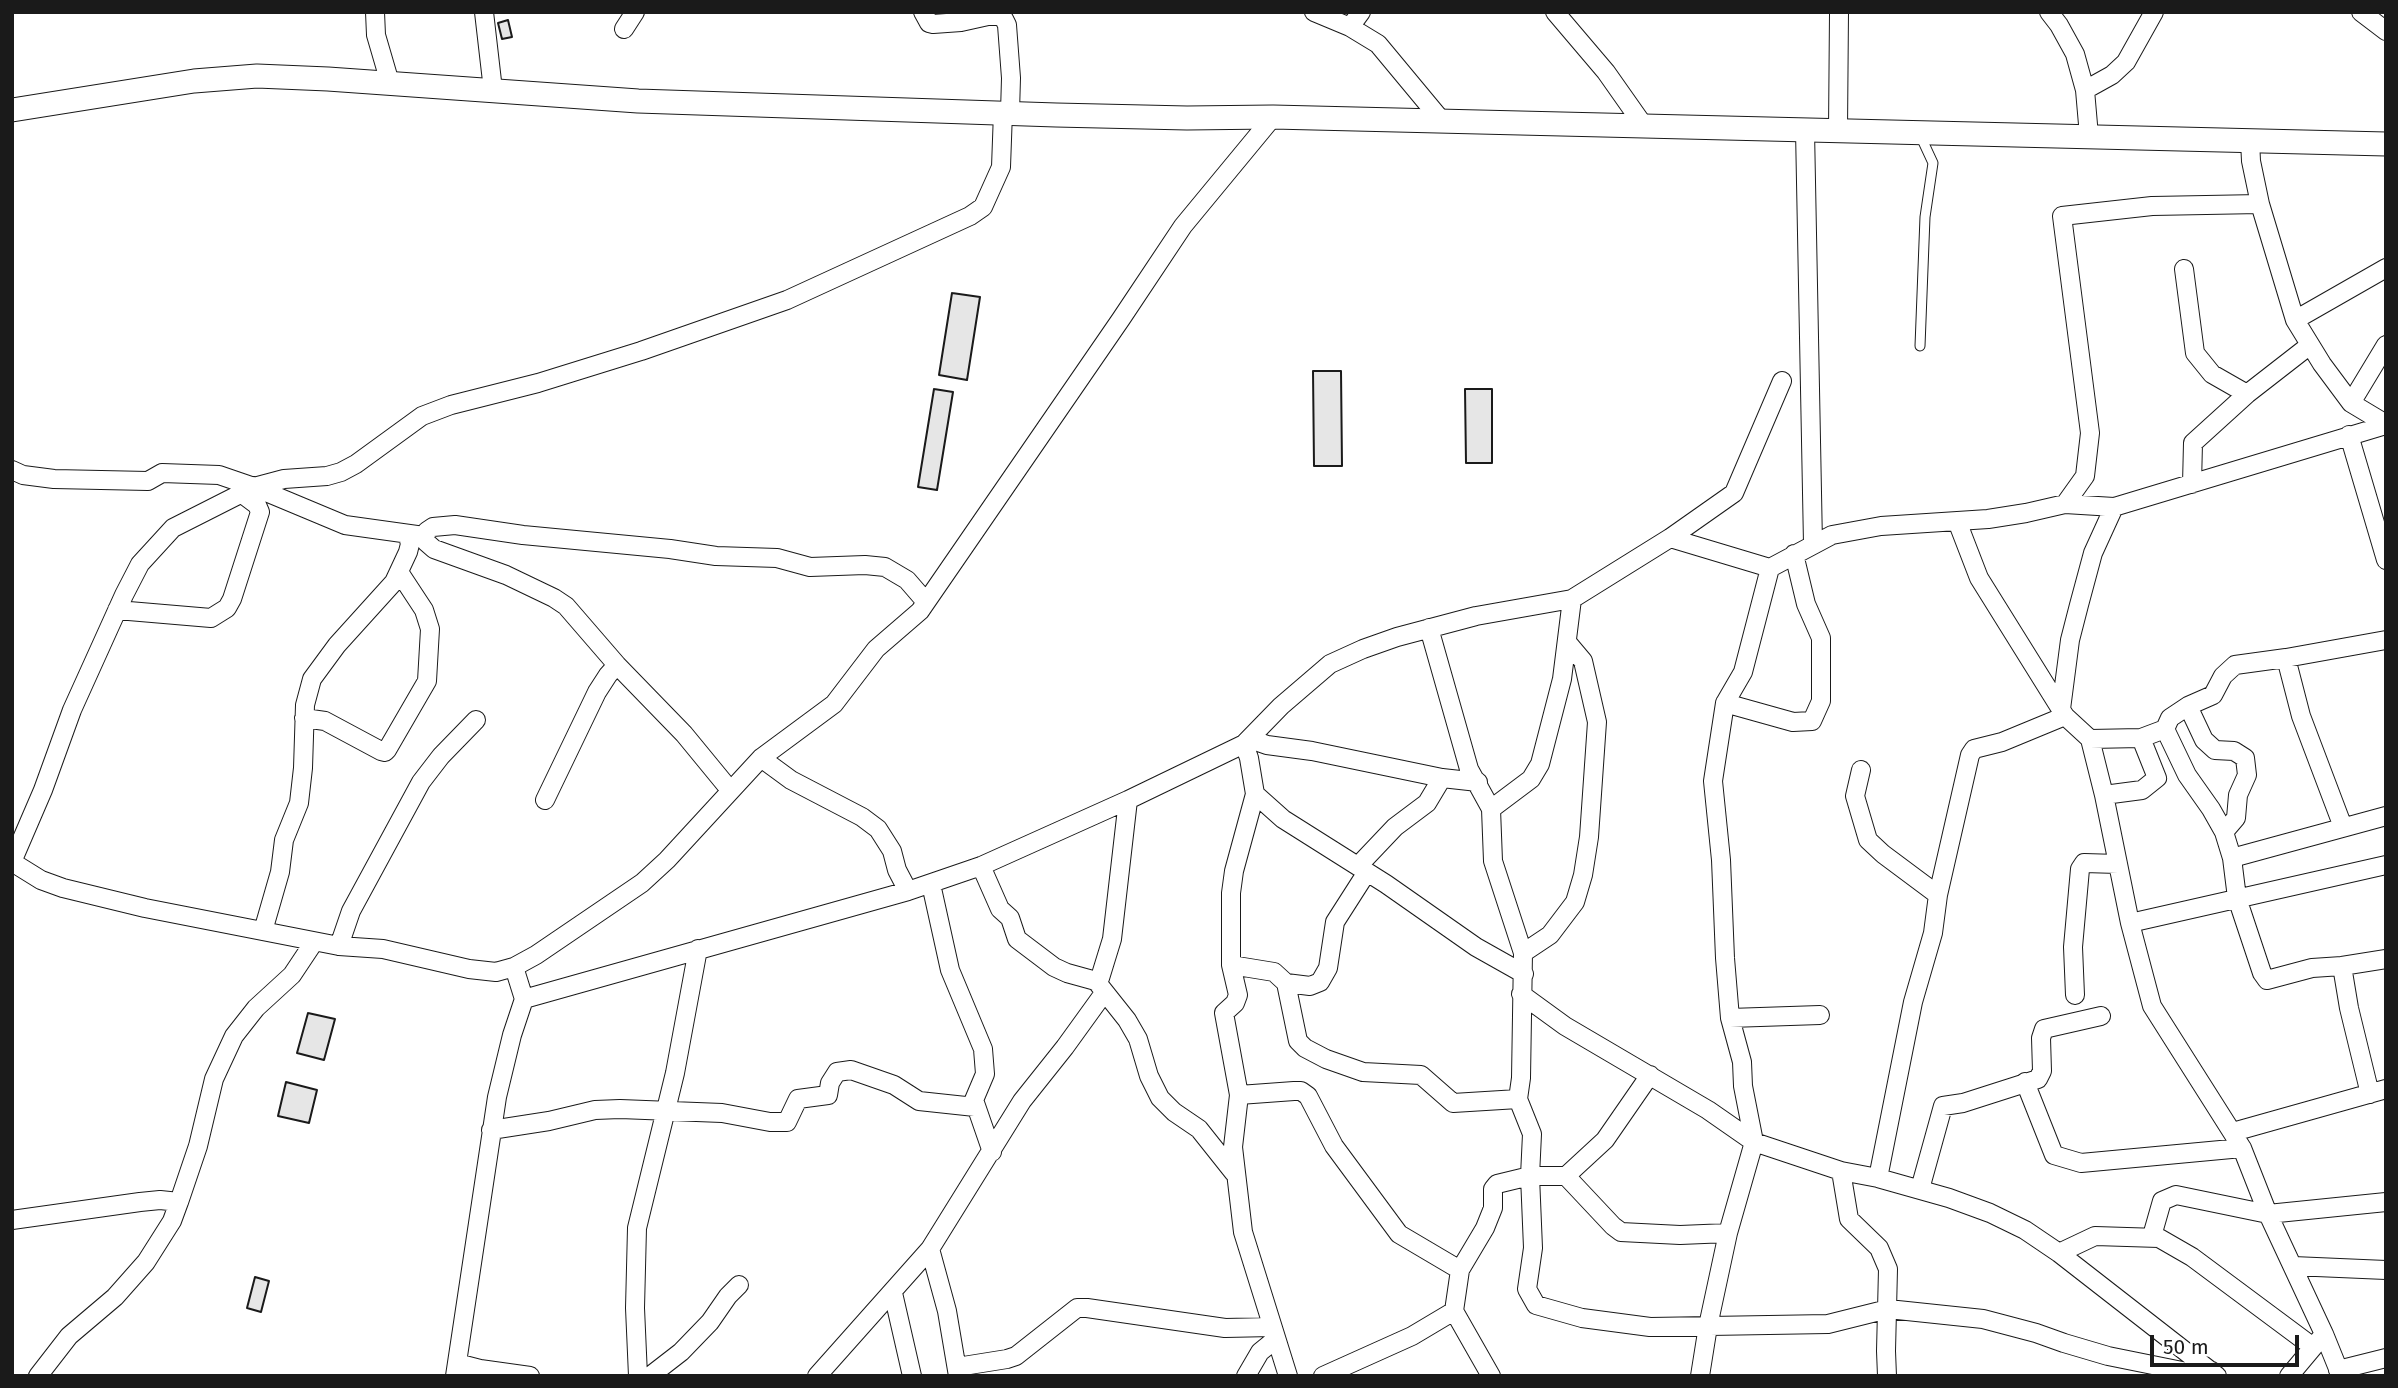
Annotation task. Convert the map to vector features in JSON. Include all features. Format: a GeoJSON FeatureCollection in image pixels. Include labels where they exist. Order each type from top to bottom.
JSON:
{"type":"FeatureCollection","features":[{"type":"Feature","properties":{"kind":"street"},"geometry":{"type":"LineString","coordinates":[[375,12],[376,35],[390,83]]}},
{"type":"Feature","properties":{"kind":"street"},"geometry":{"type":"LineString","coordinates":[[484,12],[493,90]]}},
{"type":"Feature","properties":{"kind":"street"},"geometry":{"type":"LineString","coordinates":[[624,29],[635,12]]}},
{"type":"Feature","properties":{"kind":"street"},"geometry":{"type":"LineString","coordinates":[[923,12],[929,23],[933,24],[999,16],[1007,25],[1011,78],[1001,167],[983,207],[970,216],[787,300],[641,351],[538,383],[451,404],[422,416],[341,472],[284,479],[247,490],[173,528],[140,564],[117,610],[72,710],[12,862],[40,880],[63,888],[145,908],[314,942],[383,949],[485,972],[514,967],[536,955],[642,883],[667,860],[761,758],[834,704],[876,649],[920,611],[1182,226],[1273,117]]}},
{"type":"Feature","properties":{"kind":"street"},"geometry":{"type":"LineString","coordinates":[[1314,12],[1356,19],[1442,121]]}},
{"type":"Feature","properties":{"kind":"street"},"geometry":{"type":"LineString","coordinates":[[1555,12],[1606,72],[1644,126]]}},
{"type":"Feature","properties":{"kind":"street"},"geometry":{"type":"LineString","coordinates":[[1838,130],[1839,12]]}},
{"type":"Feature","properties":{"kind":"street"},"geometry":{"type":"LineString","coordinates":[[2049,12],[2075,54],[2085,90],[2089,136]]}},
{"type":"Feature","properties":{"kind":"street"},"geometry":{"type":"LineString","coordinates":[[2085,90],[2112,75],[2126,62],[2154,12]]}},
{"type":"Feature","properties":{"kind":"street"},"geometry":{"type":"LineString","coordinates":[[2361,12],[2385,30]]}},
{"type":"Feature","properties":{"kind":"street"},"geometry":{"type":"LineString","coordinates":[[12,110],[194,81],[244,77],[328,79],[638,101],[1187,118],[1273,117],[2386,144]]}},
{"type":"Feature","properties":{"kind":"street"},"geometry":{"type":"LineString","coordinates":[[1805,130],[1813,544]]}},
{"type":"Feature","properties":{"kind":"street"},"geometry":{"type":"LineString","coordinates":[[2250,140],[2251,161],[2260,204],[2295,320],[2351,403],[2386,424]]}},
{"type":"Feature","properties":{"kind":"street"},"geometry":{"type":"LineString","coordinates":[[2065,504],[2085,476],[2090,433],[2062,216],[2152,206],[2260,204]]}},
{"type":"Feature","properties":{"kind":"street"},"geometry":{"type":"LineString","coordinates":[[2295,320],[2386,268]]}},
{"type":"Feature","properties":{"kind":"street"},"geometry":{"type":"LineString","coordinates":[[2184,269],[2195,354],[2212,374],[2247,394]]}},
{"type":"Feature","properties":{"kind":"street"},"geometry":{"type":"LineString","coordinates":[[2192,484],[2193,443],[2247,394],[2310,345]]}},
{"type":"Feature","properties":{"kind":"street"},"geometry":{"type":"LineString","coordinates":[[2351,403],[2386,345]]}},
{"type":"Feature","properties":{"kind":"street"},"geometry":{"type":"LineString","coordinates":[[524,999],[908,891],[981,866],[1221,757],[1247,742],[1281,706],[1330,664],[1363,649],[1476,616],[1572,598],[1670,538],[1734,493],[1782,381]]}},
{"type":"Feature","properties":{"kind":"street"},"geometry":{"type":"LineString","coordinates":[[1700,1376],[1707,1326],[1728,1233],[1754,1142],[1742,1062],[1730,1018],[1721,860],[1713,781],[1726,702],[1743,672],[1770,568],[1832,535],[1881,526],[2026,513],[2065,504],[2114,507],[2386,424]]}},
{"type":"Feature","properties":{"kind":"street"},"geometry":{"type":"LineString","coordinates":[[2349,435],[2386,560]]}},
{"type":"Feature","properties":{"kind":"street"},"geometry":{"type":"LineString","coordinates":[[16,477],[148,481],[162,473],[219,475],[247,490],[345,525],[416,536],[434,549],[506,575],[566,606],[617,666],[684,734],[730,790]]}},
{"type":"Feature","properties":{"kind":"street"},"geometry":{"type":"LineString","coordinates":[[117,610],[211,618],[227,608],[260,512],[247,490]]}},
{"type":"Feature","properties":{"kind":"street"},"geometry":{"type":"LineString","coordinates":[[2063,713],[2070,640],[2078,605],[2093,553],[2114,507]]}},
{"type":"Feature","properties":{"kind":"street"},"geometry":{"type":"LineString","coordinates":[[1957,521],[1979,578],[2063,713],[2090,739],[2151,1006],[2242,1148],[2268,1214],[2293,1266],[2319,1341],[2339,1373],[2386,1358]]}},
{"type":"Feature","properties":{"kind":"street"},"geometry":{"type":"LineString","coordinates":[[263,931],[285,840],[299,803],[304,718],[312,679],[337,645],[394,582],[416,536],[433,527],[455,525],[716,556],[777,558],[810,567],[885,567],[907,580],[926,601]]}},
{"type":"Feature","properties":{"kind":"street"},"geometry":{"type":"LineString","coordinates":[[1670,538],[1770,568]]}},
{"type":"Feature","properties":{"kind":"street"},"geometry":{"type":"LineString","coordinates":[[1726,702],[1793,722],[1812,721],[1817,711],[1821,701],[1821,638],[1805,604],[1794,554]]}},
{"type":"Feature","properties":{"kind":"street"},"geometry":{"type":"LineString","coordinates":[[304,718],[325,720],[381,751],[387,750],[427,681],[430,629],[424,610],[399,572]]}},
{"type":"Feature","properties":{"kind":"street"},"geometry":{"type":"LineString","coordinates":[[1491,809],[1531,779],[1540,764],[1562,679],[1572,598]]}},
{"type":"Feature","properties":{"kind":"street"},"geometry":{"type":"LineString","coordinates":[[1429,628],[1469,769],[1491,809],[1493,861],[1523,953],[1521,1078],[1518,1099],[1532,1134],[1530,1176],[1533,1248],[1527,1289],[1536,1305],[1582,1318],[1650,1327],[1828,1324],[1888,1309],[1983,1319],[2108,1356],[2197,1374],[2215,1374]]}},
{"type":"Feature","properties":{"kind":"street"},"geometry":{"type":"LineString","coordinates":[[2090,739],[2141,738],[2165,729],[2170,718],[2213,695],[2223,676],[2235,665],[2386,640]]}},
{"type":"Feature","properties":{"kind":"street"},"geometry":{"type":"LineString","coordinates":[[1523,953],[1550,935],[1575,902],[1589,838],[1597,722],[1583,662],[1567,642]]}},
{"type":"Feature","properties":{"kind":"street"},"geometry":{"type":"LineString","coordinates":[[2286,658],[2301,716],[2343,827]]}},
{"type":"Feature","properties":{"kind":"street"},"geometry":{"type":"LineString","coordinates":[[545,800],[597,692],[617,666]]}},
{"type":"Feature","properties":{"kind":"street"},"geometry":{"type":"LineString","coordinates":[[2188,706],[2204,740],[2215,750],[2234,751],[2245,758],[2247,775],[2238,795],[2236,818],[2224,832]]}},
{"type":"Feature","properties":{"kind":"street"},"geometry":{"type":"LineString","coordinates":[[1878,1178],[1913,1002],[1933,933],[1938,895],[1970,755],[1974,750],[2002,742],[2063,713]]}},
{"type":"Feature","properties":{"kind":"street"},"geometry":{"type":"LineString","coordinates":[[339,946],[351,911],[421,782],[476,720]]}},
{"type":"Feature","properties":{"kind":"street"},"geometry":{"type":"LineString","coordinates":[[2165,729],[2187,775],[2224,832],[2232,858],[2237,898],[2262,973],[2267,980],[2312,968],[2386,959]]}},
{"type":"Feature","properties":{"kind":"street"},"geometry":{"type":"LineString","coordinates":[[2104,795],[2142,790],[2157,778],[2141,738]]}},
{"type":"Feature","properties":{"kind":"street"},"geometry":{"type":"LineString","coordinates":[[1247,742],[1288,747],[1442,778],[1478,782]]}},
{"type":"Feature","properties":{"kind":"street"},"geometry":{"type":"LineString","coordinates":[[1247,742],[1255,794],[1234,871],[1230,933],[1231,965],[1238,995],[1235,1003],[1224,1013],[1238,1095],[1233,1147],[1243,1232],[1288,1376]]}},
{"type":"Feature","properties":{"kind":"street"},"geometry":{"type":"LineString","coordinates":[[761,758],[791,780],[862,817],[878,829],[892,851],[897,870],[908,891]]}},
{"type":"Feature","properties":{"kind":"street"},"geometry":{"type":"LineString","coordinates":[[1861,770],[1855,796],[1868,839],[1883,855],[1938,895]]}},
{"type":"Feature","properties":{"kind":"street"},"geometry":{"type":"LineString","coordinates":[[1286,984],[1310,986],[1320,982],[1328,968],[1332,952],[1335,922],[1363,869],[1389,832],[1427,803],[1442,778]]}},
{"type":"Feature","properties":{"kind":"street"},"geometry":{"type":"LineString","coordinates":[[1255,794],[1294,827],[1363,869],[1476,947],[1524,974]]}},
{"type":"Feature","properties":{"kind":"street"},"geometry":{"type":"LineString","coordinates":[[817,1376],[930,1249],[1022,1101],[1065,1047],[1100,987],[1100,978],[1112,939],[1128,800]]}},
{"type":"Feature","properties":{"kind":"street"},"geometry":{"type":"LineString","coordinates":[[2232,858],[2386,816]]}},
{"type":"Feature","properties":{"kind":"street"},"geometry":{"type":"LineString","coordinates":[[2074,995],[2073,947],[2080,869],[2084,863],[2118,864]]}},
{"type":"Feature","properties":{"kind":"street"},"geometry":{"type":"LineString","coordinates":[[2130,923],[2386,865]]}},
{"type":"Feature","properties":{"kind":"street"},"geometry":{"type":"LineString","coordinates":[[981,866],[996,901],[1010,918],[1017,939],[1054,967],[1100,987],[1127,1020],[1138,1039],[1149,1076],[1160,1098],[1174,1112],[1199,1129],[1238,1179]]}},
{"type":"Feature","properties":{"kind":"street"},"geometry":{"type":"LineString","coordinates":[[931,884],[950,970],[983,1049],[985,1074],[974,1100],[992,1152]]}},
{"type":"Feature","properties":{"kind":"street"},"geometry":{"type":"LineString","coordinates":[[38,1376],[69,1336],[115,1297],[146,1262],[172,1221],[198,1146],[214,1079],[234,1037],[256,1008],[292,975],[314,942]]}},
{"type":"Feature","properties":{"kind":"street"},"geometry":{"type":"LineString","coordinates":[[638,1376],[635,1308],[637,1228],[666,1110],[698,949]]}},
{"type":"Feature","properties":{"kind":"street"},"geometry":{"type":"LineString","coordinates":[[1231,965],[1274,972],[1286,984],[1298,1041],[1317,1055],[1363,1072],[1421,1075],[1453,1103],[1518,1099]]}},
{"type":"Feature","properties":{"kind":"street"},"geometry":{"type":"LineString","coordinates":[[2233,1132],[2378,1091],[2348,1008],[2342,966]]}},
{"type":"Feature","properties":{"kind":"street"},"geometry":{"type":"LineString","coordinates":[[514,967],[524,999],[512,1035],[491,1130],[456,1369],[480,1369],[530,1376]]}},
{"type":"Feature","properties":{"kind":"street"},"geometry":{"type":"LineString","coordinates":[[1521,995],[1564,1026],[1708,1110],[1754,1142],[1841,1171],[1920,1189],[1990,1213],[2025,1230],[2059,1253],[2215,1374]]}},
{"type":"Feature","properties":{"kind":"street"},"geometry":{"type":"LineString","coordinates":[[1730,1018],[1821,1015]]}},
{"type":"Feature","properties":{"kind":"street"},"geometry":{"type":"LineString","coordinates":[[1920,1189],[1943,1106],[1963,1103],[2038,1079],[2042,1071],[2041,1038],[2044,1029],[2101,1016]]}},
{"type":"Feature","properties":{"kind":"street"},"geometry":{"type":"LineString","coordinates":[[491,1130],[549,1121],[595,1110],[722,1113],[770,1122],[787,1122],[798,1099],[828,1095],[836,1072],[851,1070],[894,1085],[919,1101],[975,1107]]}},
{"type":"Feature","properties":{"kind":"street"},"geometry":{"type":"LineString","coordinates":[[1491,1376],[1454,1311],[1460,1270],[1485,1228],[1493,1208],[1493,1189],[1497,1184],[1530,1176],[1566,1176],[1605,1140],[1650,1075]]}},
{"type":"Feature","properties":{"kind":"street"},"geometry":{"type":"LineString","coordinates":[[2025,1082],[2054,1155],[2081,1163],[2242,1148]]}},
{"type":"Feature","properties":{"kind":"street"},"geometry":{"type":"LineString","coordinates":[[1238,1095],[1301,1091],[1308,1096],[1334,1146],[1399,1234],[1460,1270]]}},
{"type":"Feature","properties":{"kind":"street"},"geometry":{"type":"LineString","coordinates":[[1841,1171],[1849,1219],[1879,1248],[1888,1269],[1887,1376]]}},
{"type":"Feature","properties":{"kind":"street"},"geometry":{"type":"LineString","coordinates":[[1566,1176],[1612,1226],[1621,1232],[1680,1235],[1728,1233]]}},
{"type":"Feature","properties":{"kind":"street"},"geometry":{"type":"LineString","coordinates":[[2152,1236],[2162,1201],[2176,1195],[2268,1214],[2386,1202]]}},
{"type":"Feature","properties":{"kind":"street"},"geometry":{"type":"LineString","coordinates":[[12,1220],[140,1202],[179,1202]]}},
{"type":"Feature","properties":{"kind":"street"},"geometry":{"type":"LineString","coordinates":[[2059,1253],[2095,1236],[2152,1236],[2192,1257],[2319,1341]]}},
{"type":"Feature","properties":{"kind":"street"},"geometry":{"type":"LineString","coordinates":[[930,1249],[947,1311],[958,1371],[1016,1356],[1077,1308],[1274,1333]]}},
{"type":"Feature","properties":{"kind":"street"},"geometry":{"type":"LineString","coordinates":[[2293,1266],[2386,1270]]}},
{"type":"Feature","properties":{"kind":"street"},"geometry":{"type":"LineString","coordinates":[[650,1376],[681,1352],[710,1322],[727,1296],[739,1285]]}},
{"type":"Feature","properties":{"kind":"street"},"geometry":{"type":"LineString","coordinates":[[893,1293],[912,1376]]}},
{"type":"Feature","properties":{"kind":"street"},"geometry":{"type":"LineString","coordinates":[[1323,1376],[1412,1336],[1454,1311]]}},
{"type":"Feature","properties":{"kind":"street"},"geometry":{"type":"LineString","coordinates":[[1246,1376],[1259,1352],[1274,1333]]}},
{"type":"Feature","properties":{"kind":"street"},"geometry":{"type":"LineString","coordinates":[[2289,1376],[2319,1341]]}},
{"type":"Feature","properties":{"kind":"lane"},"geometry":{"type":"LineString","coordinates":[[1919,132],[1933,163],[1925,217],[1920,346]]}},
{"type":"Feature","properties":{"kind":"building"},"geometry":{"type":"Polygon","coordinates":[[[508,20],[512,37],[502,39],[498,23],[508,20]]]}},
{"type":"Feature","properties":{"kind":"building"},"geometry":{"type":"Polygon","coordinates":[[[952,293],[980,297],[967,380],[939,375],[952,293]]]}},
{"type":"Feature","properties":{"kind":"building"},"geometry":{"type":"Polygon","coordinates":[[[1313,371],[1341,371],[1342,466],[1314,466],[1313,371]]]}},
{"type":"Feature","properties":{"kind":"building"},"geometry":{"type":"Polygon","coordinates":[[[934,389],[953,392],[937,490],[918,487],[934,389]]]}},
{"type":"Feature","properties":{"kind":"building"},"geometry":{"type":"Polygon","coordinates":[[[1465,389],[1492,389],[1492,463],[1466,463],[1465,389]]]}},
{"type":"Feature","properties":{"kind":"building"},"geometry":{"type":"Polygon","coordinates":[[[308,1013],[335,1019],[324,1060],[297,1053],[308,1013]]]}},
{"type":"Feature","properties":{"kind":"building"},"geometry":{"type":"Polygon","coordinates":[[[286,1082],[317,1090],[309,1123],[278,1116],[286,1082]]]}},
{"type":"Feature","properties":{"kind":"building"},"geometry":{"type":"Polygon","coordinates":[[[255,1277],[269,1281],[261,1312],[247,1308],[255,1277]]]}}]}
